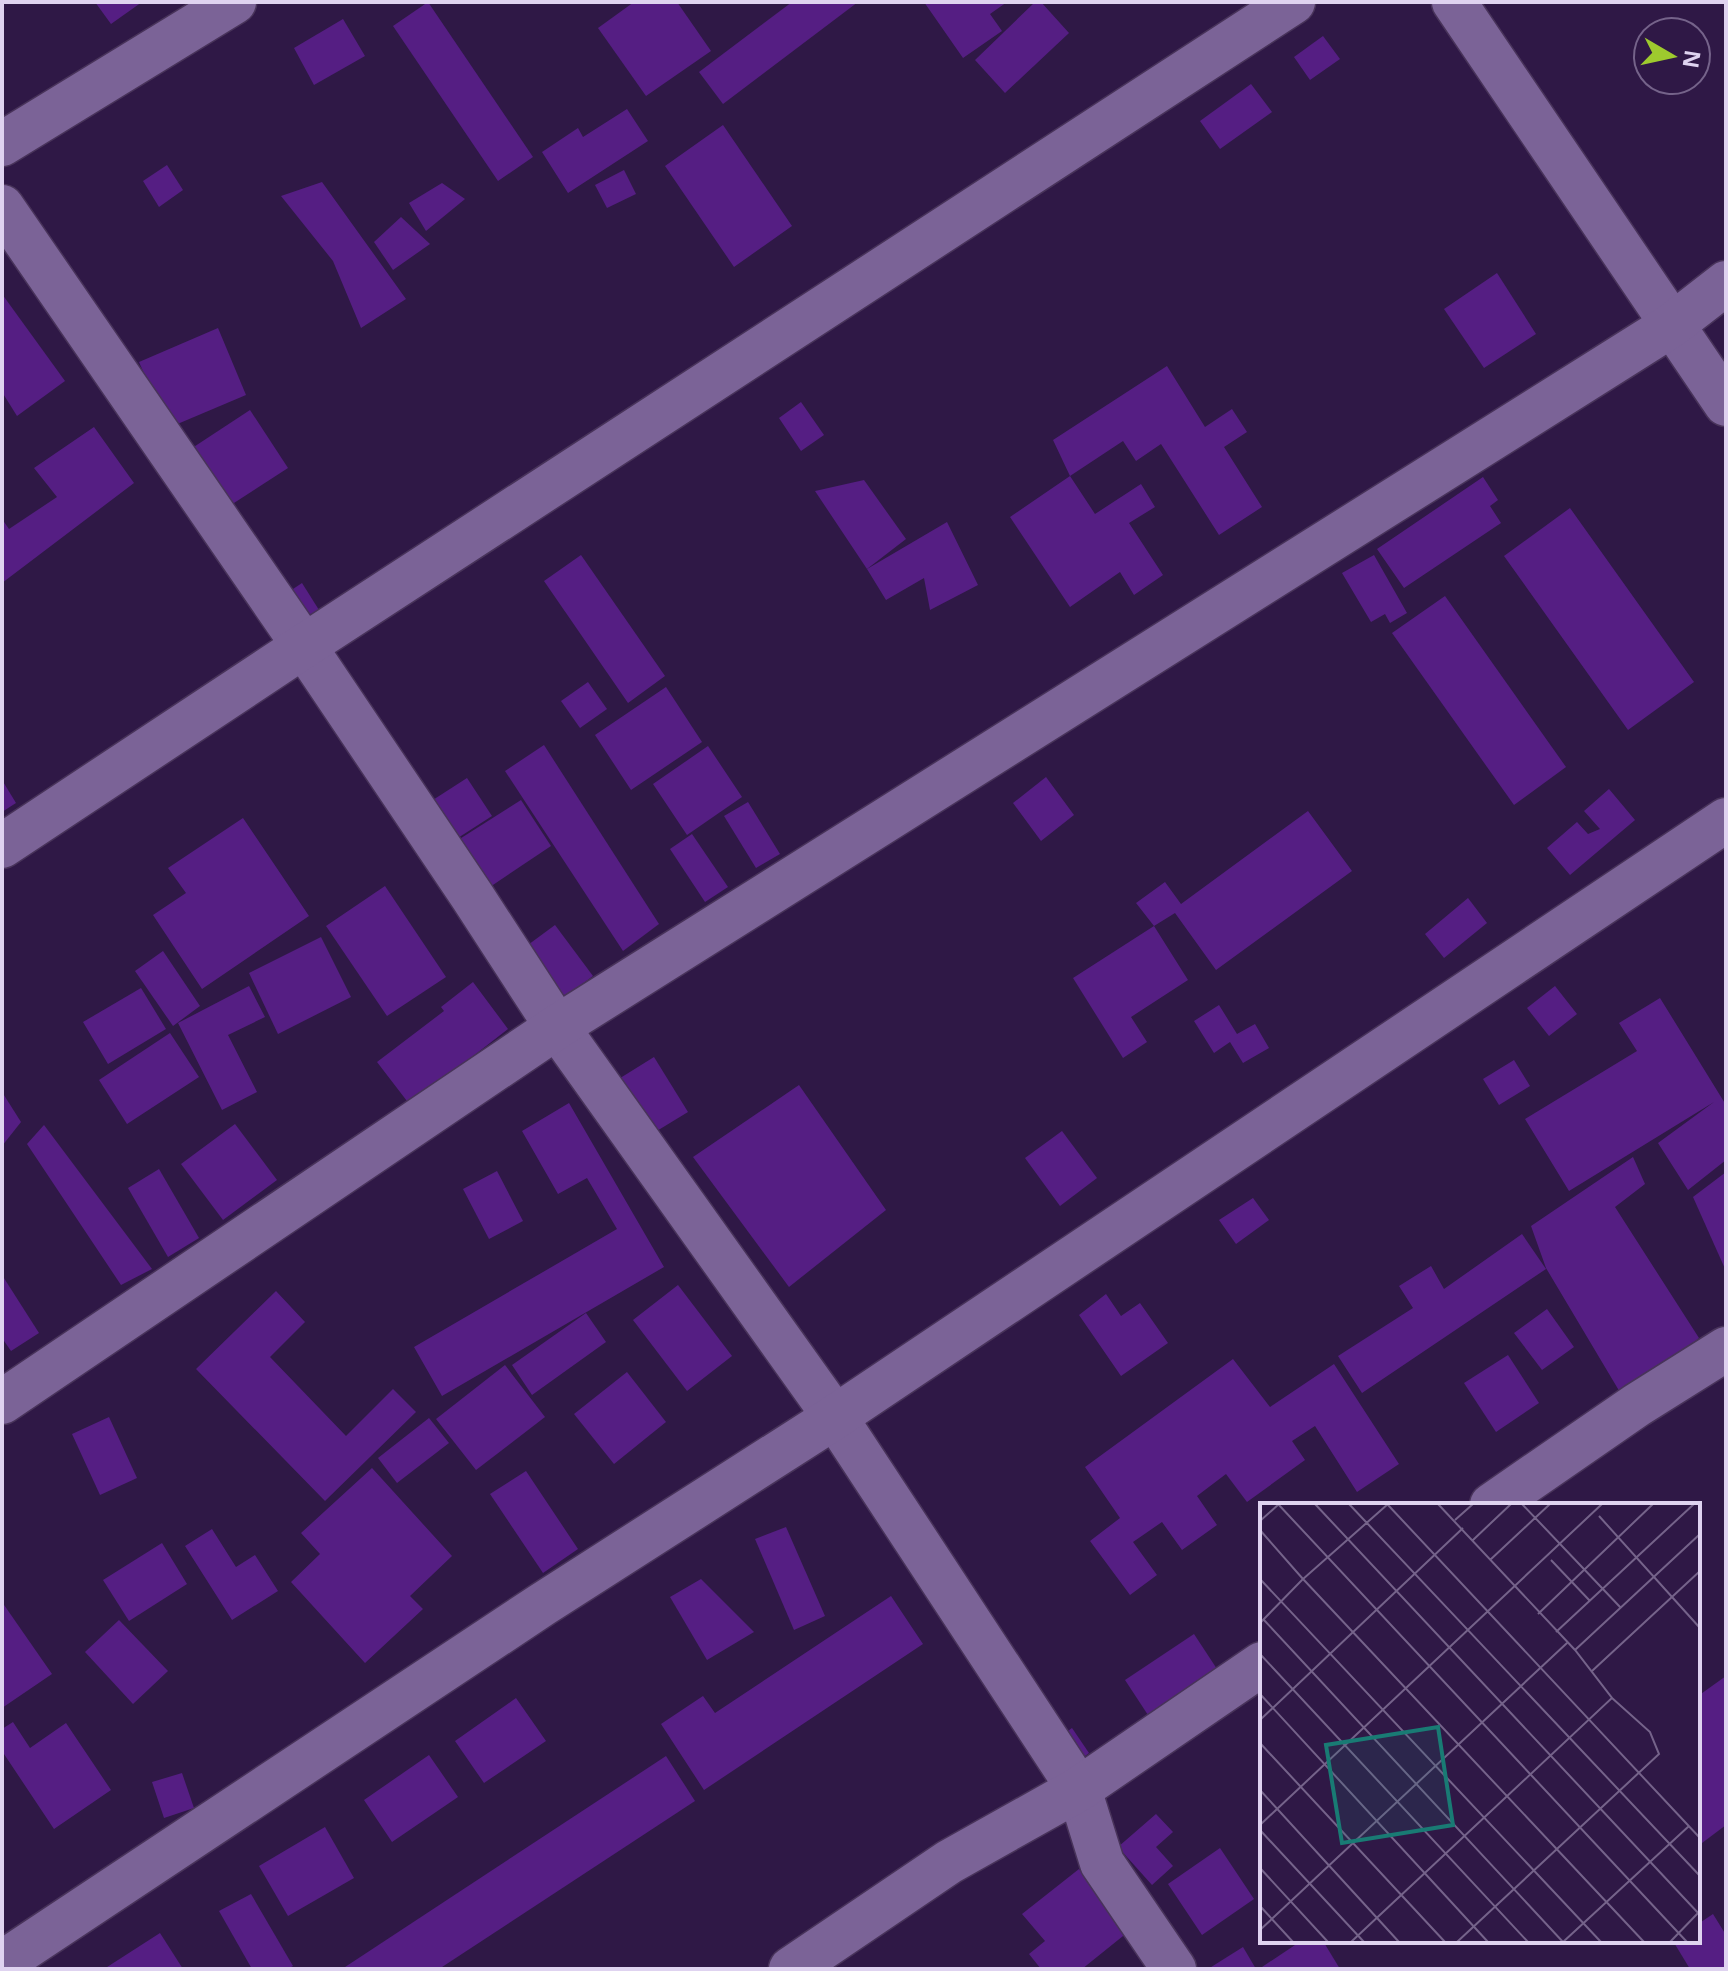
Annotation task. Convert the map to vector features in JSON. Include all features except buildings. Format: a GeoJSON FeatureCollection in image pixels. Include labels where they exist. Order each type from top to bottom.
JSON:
{"type":"FeatureCollection","features":[{"type":"Feature","properties":{"kind":"street"},"geometry":{"type":"LineString","coordinates":[[2,144],[234,2]]}},
{"type":"Feature","properties":{"kind":"street"},"geometry":{"type":"LineString","coordinates":[[2,846],[1293,2]]}},
{"type":"Feature","properties":{"kind":"street"},"geometry":{"type":"LineString","coordinates":[[1454,2],[1726,404]]}},
{"type":"Feature","properties":{"kind":"street"},"geometry":{"type":"LineString","coordinates":[[2,207],[304,646],[557,1027],[835,1417],[1079,1789],[1102,1863],[1174,1969]]}},
{"type":"Feature","properties":{"kind":"street"},"geometry":{"type":"LineString","coordinates":[[2,1402],[557,1027],[1672,325],[1726,283]]}},
{"type":"Feature","properties":{"kind":"street"},"geometry":{"type":"LineString","coordinates":[[2,1963],[543,1604],[835,1417],[1726,820]]}},
{"type":"Feature","properties":{"kind":"street"},"geometry":{"type":"LineString","coordinates":[[1495,1503],[1637,1405],[1726,1349]]}},
{"type":"Feature","properties":{"kind":"street"},"geometry":{"type":"LineString","coordinates":[[791,1969],[949,1862],[1079,1789],[1260,1665]]}}]}
